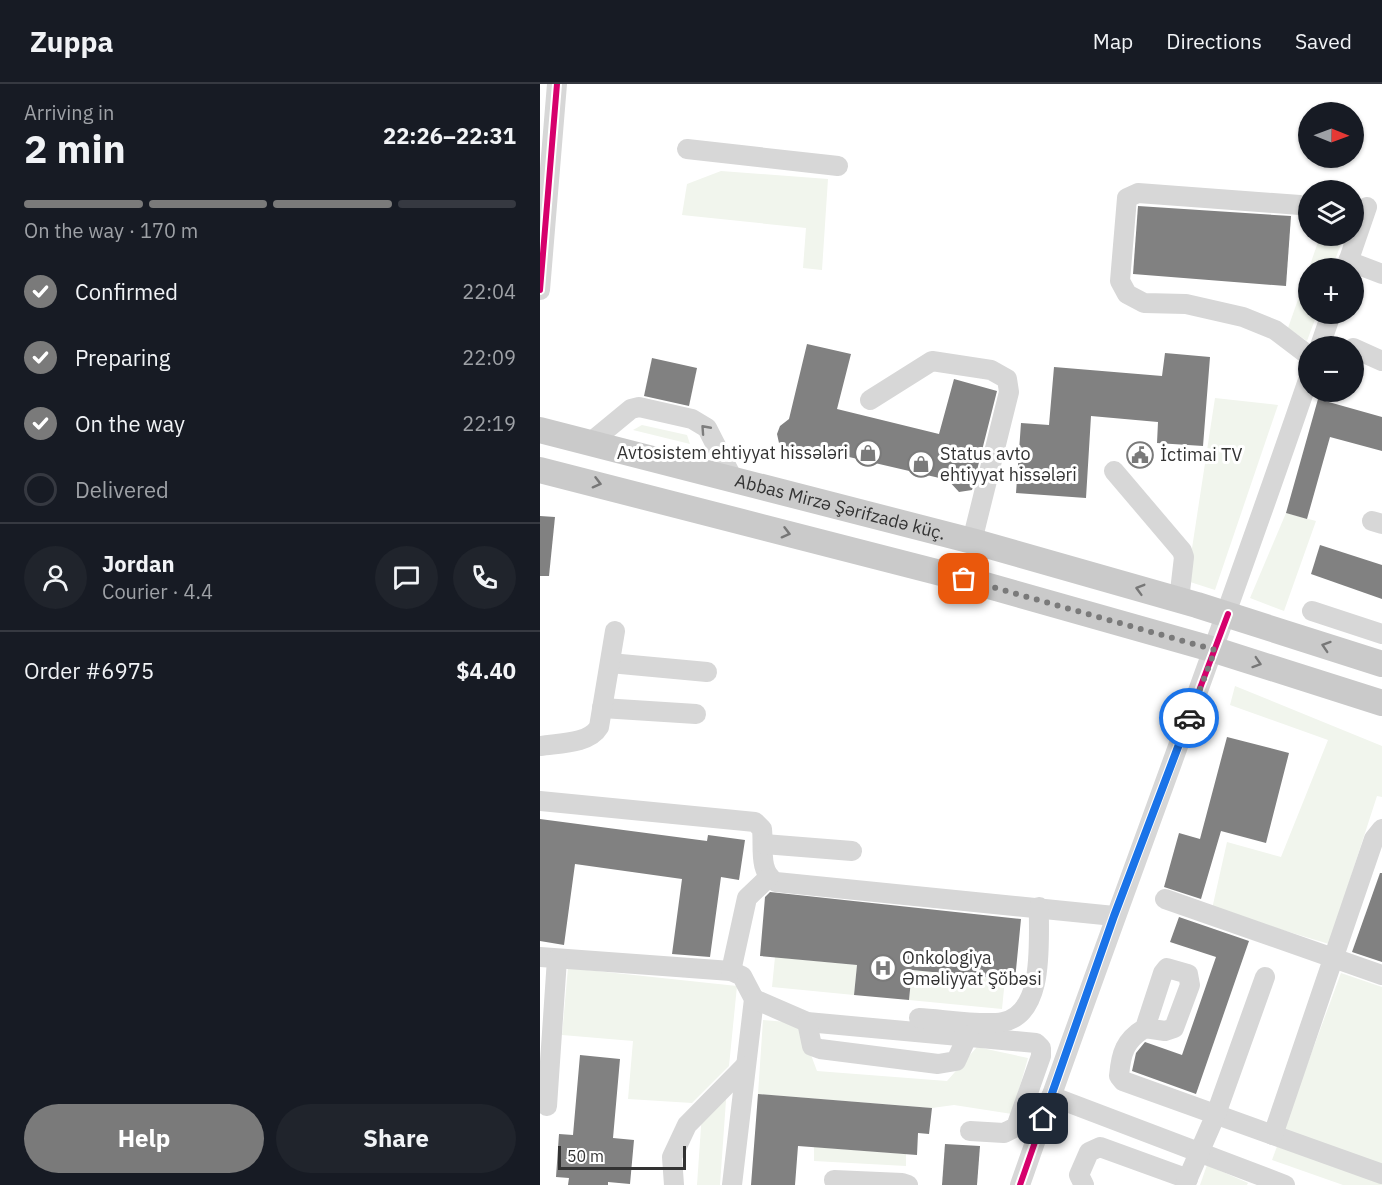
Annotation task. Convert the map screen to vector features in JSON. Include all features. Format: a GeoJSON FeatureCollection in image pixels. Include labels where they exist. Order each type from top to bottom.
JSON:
{"type":"FeatureCollection","features":[{"type":"Feature","properties":{"kind":"main road","name":"Abbas Mirzə Şərifzadə küç."},"geometry":{"type":"LineString","coordinates":[[540,430],[591,441],[972,541],[1228,614],[1382,664]]}},
{"type":"Feature","properties":{"kind":"main road"},"geometry":{"type":"LineString","coordinates":[[540,470],[964,579],[1215,650],[1382,703]]}},
{"type":"Feature","properties":{"kind":"street"},"geometry":{"type":"LineString","coordinates":[[540,290],[546,132],[556,84]]}},
{"type":"Feature","properties":{"kind":"street"},"geometry":{"type":"LineString","coordinates":[[687,149],[838,165]]}},
{"type":"Feature","properties":{"kind":"street"},"geometry":{"type":"LineString","coordinates":[[1298,205],[1138,193],[1127,198],[1120,281],[1127,294],[1144,303],[1186,304],[1257,322],[1298,340]]}},
{"type":"Feature","properties":{"kind":"street"},"geometry":{"type":"LineString","coordinates":[[1349,258],[1367,207]]}},
{"type":"Feature","properties":{"kind":"street"},"geometry":{"type":"LineString","coordinates":[[1364,269],[1382,274]]}},
{"type":"Feature","properties":{"kind":"street"},"geometry":{"type":"LineString","coordinates":[[1364,353],[1382,361]]}},
{"type":"Feature","properties":{"kind":"street"},"geometry":{"type":"LineString","coordinates":[[870,400],[932,361],[991,370],[1007,379],[1009,392],[972,541]]}},
{"type":"Feature","properties":{"kind":"street"},"geometry":{"type":"LineString","coordinates":[[1020,1185],[1114,916],[1228,614],[1300,402]]}},
{"type":"Feature","properties":{"kind":"street"},"geometry":{"type":"LineString","coordinates":[[591,441],[631,409],[639,407],[692,419],[707,428],[734,479]]}},
{"type":"Feature","properties":{"kind":"street"},"geometry":{"type":"LineString","coordinates":[[1114,471],[1182,551],[1184,557],[1179,600]]}},
{"type":"Feature","properties":{"kind":"street"},"geometry":{"type":"LineString","coordinates":[[1312,610],[1382,634]]}},
{"type":"Feature","properties":{"kind":"street"},"geometry":{"type":"LineString","coordinates":[[540,746],[583,739],[595,734],[599,727],[615,631]]}},
{"type":"Feature","properties":{"kind":"street"},"geometry":{"type":"LineString","coordinates":[[610,663],[707,672]]}},
{"type":"Feature","properties":{"kind":"street"},"geometry":{"type":"LineString","coordinates":[[602,708],[696,714]]}},
{"type":"Feature","properties":{"kind":"street"},"geometry":{"type":"LineString","coordinates":[[540,801],[755,822],[762,829],[764,869],[768,878],[776,882],[1114,916]]}},
{"type":"Feature","properties":{"kind":"street"},"geometry":{"type":"LineString","coordinates":[[1273,1135],[1374,839],[1382,829]]}},
{"type":"Feature","properties":{"kind":"street"},"geometry":{"type":"LineString","coordinates":[[764,844],[852,851]]}},
{"type":"Feature","properties":{"kind":"street"},"geometry":{"type":"LineString","coordinates":[[731,971],[747,898],[768,878]]}},
{"type":"Feature","properties":{"kind":"street"},"geometry":{"type":"LineString","coordinates":[[1165,899],[1382,975]]}},
{"type":"Feature","properties":{"kind":"street"},"geometry":{"type":"LineString","coordinates":[[784,1011],[1002,1023],[1012,1019],[1021,1014],[1032,995],[1037,979],[1039,907]]}},
{"type":"Feature","properties":{"kind":"street"},"geometry":{"type":"LineString","coordinates":[[547,1106],[548,958],[731,971],[742,976],[754,999],[732,1185]]}},
{"type":"Feature","properties":{"kind":"street"},"geometry":{"type":"LineString","coordinates":[[1084,1185],[1079,1175],[1089,1152],[1100,1147],[1187,1182],[1216,1114],[1265,978]]}},
{"type":"Feature","properties":{"kind":"street"},"geometry":{"type":"LineString","coordinates":[[754,999],[807,1022],[1036,1043],[1041,1056],[1016,1127],[1004,1133],[970,1131]]}},
{"type":"Feature","properties":{"kind":"street"},"geometry":{"type":"LineString","coordinates":[[807,1022],[812,1046],[820,1049],[938,1064],[956,1061],[968,1035]]}},
{"type":"Feature","properties":{"kind":"street"},"geometry":{"type":"LineString","coordinates":[[1145,1028],[1129,1039],[1119,1076],[1123,1082],[1382,1174]]}},
{"type":"Feature","properties":{"kind":"street"},"geometry":{"type":"LineString","coordinates":[[674,1185],[672,1156],[687,1125],[745,1066]]}},
{"type":"Feature","properties":{"kind":"street"},"geometry":{"type":"LineString","coordinates":[[1051,1096],[1285,1185]]}},
{"type":"Feature","properties":{"kind":"street"},"geometry":{"type":"LineString","coordinates":[[834,1180],[902,1182],[908,1185]]}},
{"type":"Feature","properties":{"kind":"shaded area"},"geometry":{"type":"Polygon","coordinates":[[[721,171],[828,179],[822,270],[803,268],[806,228],[682,215],[687,184],[721,171]]]}},
{"type":"Feature","properties":{"kind":"shaded area"},"geometry":{"type":"Polygon","coordinates":[[[1317,246],[1340,246],[1336,258],[1312,258],[1317,246]]]}},
{"type":"Feature","properties":{"kind":"shaded area"},"geometry":{"type":"Polygon","coordinates":[[[1298,300],[1298,324],[1313,324],[1309,336],[1300,336],[1288,328],[1298,300]]]}},
{"type":"Feature","properties":{"kind":"shaded area"},"geometry":{"type":"Polygon","coordinates":[[[1215,398],[1278,405],[1215,590],[1187,581],[1215,398]]]}},
{"type":"Feature","properties":{"kind":"shaded area"},"geometry":{"type":"Polygon","coordinates":[[[642,425],[687,435],[690,444],[633,430],[642,425]]]}},
{"type":"Feature","properties":{"kind":"shaded area"},"geometry":{"type":"Polygon","coordinates":[[[1286,513],[1316,521],[1284,611],[1250,598],[1286,513]]]}},
{"type":"Feature","properties":{"kind":"shaded area"},"geometry":{"type":"Polygon","coordinates":[[[1235,686],[1382,746],[1382,797],[1377,796],[1329,944],[1212,909],[1227,842],[1281,857],[1328,740],[1230,705],[1235,686]]]}},
{"type":"Feature","properties":{"kind":"shaded area"},"geometry":{"type":"Polygon","coordinates":[[[775,957],[857,965],[854,995],[772,987],[775,957]]]}},
{"type":"Feature","properties":{"kind":"shaded area"},"geometry":{"type":"Polygon","coordinates":[[[568,968],[737,986],[729,1066],[692,1103],[628,1099],[633,1041],[562,1035],[568,968]]]}},
{"type":"Feature","properties":{"kind":"shaded area"},"geometry":{"type":"Polygon","coordinates":[[[912,970],[1005,979],[1002,1009],[909,1000],[912,970]]]}},
{"type":"Feature","properties":{"kind":"shaded area"},"geometry":{"type":"Polygon","coordinates":[[[1341,973],[1382,987],[1382,1185],[1343,1185],[1272,1160],[1341,973]]]}},
{"type":"Feature","properties":{"kind":"shaded area"},"geometry":{"type":"Polygon","coordinates":[[[763,1020],[799,1023],[817,1071],[947,1081],[977,1047],[1028,1058],[1012,1114],[954,1105],[932,1108],[758,1094],[763,1020]]]}},
{"type":"Feature","properties":{"kind":"shaded area"},"geometry":{"type":"Polygon","coordinates":[[[727,1086],[720,1185],[697,1185],[702,1112],[727,1086]]]}},
{"type":"Feature","properties":{"kind":"shaded area"},"geometry":{"type":"Polygon","coordinates":[[[814,1147],[906,1154],[906,1166],[814,1161],[814,1147]]]}},
{"type":"Feature","properties":{"kind":"shaded area"},"geometry":{"type":"Polygon","coordinates":[[[1207,1165],[1248,1183],[1247,1185],[1200,1185],[1207,1165]]]}},
{"type":"Feature","properties":{"kind":"building"},"geometry":{"type":"Polygon","coordinates":[[[1138,206],[1291,216],[1286,286],[1133,274],[1138,206]]]}},
{"type":"Feature","properties":{"kind":"building"},"geometry":{"type":"Polygon","coordinates":[[[807,344],[851,354],[837,409],[939,434],[954,379],[997,391],[972,490],[959,492],[948,480],[806,447],[797,452],[787,451],[779,443],[777,434],[780,426],[789,419],[807,344]]]}},
{"type":"Feature","properties":{"kind":"building"},"geometry":{"type":"Polygon","coordinates":[[[1165,353],[1210,357],[1203,446],[1157,443],[1158,422],[1091,416],[1086,498],[1016,493],[1021,423],[1049,425],[1054,367],[1162,376],[1165,353]]]}},
{"type":"Feature","properties":{"kind":"building"},"geometry":{"type":"Polygon","coordinates":[[[652,358],[697,368],[689,406],[644,396],[652,358]]]}},
{"type":"Feature","properties":{"kind":"building"},"geometry":{"type":"Polygon","coordinates":[[[1317,402],[1329,402],[1382,417],[1382,451],[1330,437],[1307,519],[1286,513],[1317,402]]]}},
{"type":"Feature","properties":{"kind":"building"},"geometry":{"type":"Polygon","coordinates":[[[540,516],[555,517],[549,576],[540,576],[540,516]]]}},
{"type":"Feature","properties":{"kind":"building"},"geometry":{"type":"Polygon","coordinates":[[[1320,545],[1382,565],[1382,599],[1311,574],[1320,545]]]}},
{"type":"Feature","properties":{"kind":"building"},"geometry":{"type":"Polygon","coordinates":[[[1227,737],[1289,753],[1266,843],[1221,831],[1201,899],[1164,887],[1179,833],[1200,839],[1227,737]]]}},
{"type":"Feature","properties":{"kind":"building"},"geometry":{"type":"Polygon","coordinates":[[[540,819],[707,841],[708,835],[745,840],[739,880],[721,877],[710,957],[672,954],[682,879],[575,864],[564,945],[540,941],[540,819]]]}},
{"type":"Feature","properties":{"kind":"building"},"geometry":{"type":"Polygon","coordinates":[[[1380,873],[1382,873],[1382,962],[1352,952],[1380,873]]]}},
{"type":"Feature","properties":{"kind":"building"},"geometry":{"type":"Polygon","coordinates":[[[770,892],[1021,919],[1015,980],[912,970],[909,1000],[854,995],[857,965],[760,956],[765,897],[770,892]]]}},
{"type":"Feature","properties":{"kind":"building"},"geometry":{"type":"Polygon","coordinates":[[[1179,917],[1249,941],[1196,1094],[1132,1071],[1136,1053],[1145,1042],[1182,1055],[1216,957],[1170,942],[1179,917]]]}},
{"type":"Feature","properties":{"kind":"building"},"geometry":{"type":"Polygon","coordinates":[[[580,1055],[620,1059],[613,1138],[634,1140],[630,1184],[608,1182],[608,1185],[568,1185],[569,1178],[556,1177],[559,1134],[573,1135],[580,1055]]]}},
{"type":"Feature","properties":{"kind":"building"},"geometry":{"type":"Polygon","coordinates":[[[758,1094],[932,1108],[929,1134],[918,1133],[917,1155],[798,1146],[795,1185],[751,1185],[758,1094]]]}},
{"type":"Feature","properties":{"kind":"building"},"geometry":{"type":"Polygon","coordinates":[[[945,1144],[980,1146],[977,1185],[942,1185],[945,1144]]]}},
{"type":"Feature","properties":{"kind":"cycle path"},"geometry":{"type":"LineString","coordinates":[[540,290],[557,84]]}},
{"type":"Feature","properties":{"kind":"cycle path"},"geometry":{"type":"LineString","coordinates":[[1020,1185],[1114,916],[1228,614]]}},
{"type":"Feature","properties":{"kind":"way so far"},"geometry":{"type":"LineString","coordinates":[[964,579],[1215,650],[1189,718]]}},
{"type":"Feature","properties":{"kind":"place","name":"Avtosistem ehtiyyat hissələri"},"geometry":{"type":"Point","coordinates":[868,453]}},
{"type":"Feature","properties":{"kind":"place","name":"İctimai TV"},"geometry":{"type":"Point","coordinates":[1140,455]}},
{"type":"Feature","properties":{"kind":"place","name":"Status avto ehtiyyat hissələri"},"geometry":{"type":"Point","coordinates":[921,464]}},
{"type":"Feature","properties":{"kind":"place","name":"Onkologiya Əməliyyat Şöbəsi"},"geometry":{"type":"Point","coordinates":[883,968]}},
{"type":"Feature","properties":{"kind":"route"},"geometry":{"type":"LineString","coordinates":[[1043,1119],[1114,916],[1189,718]]}}]}
